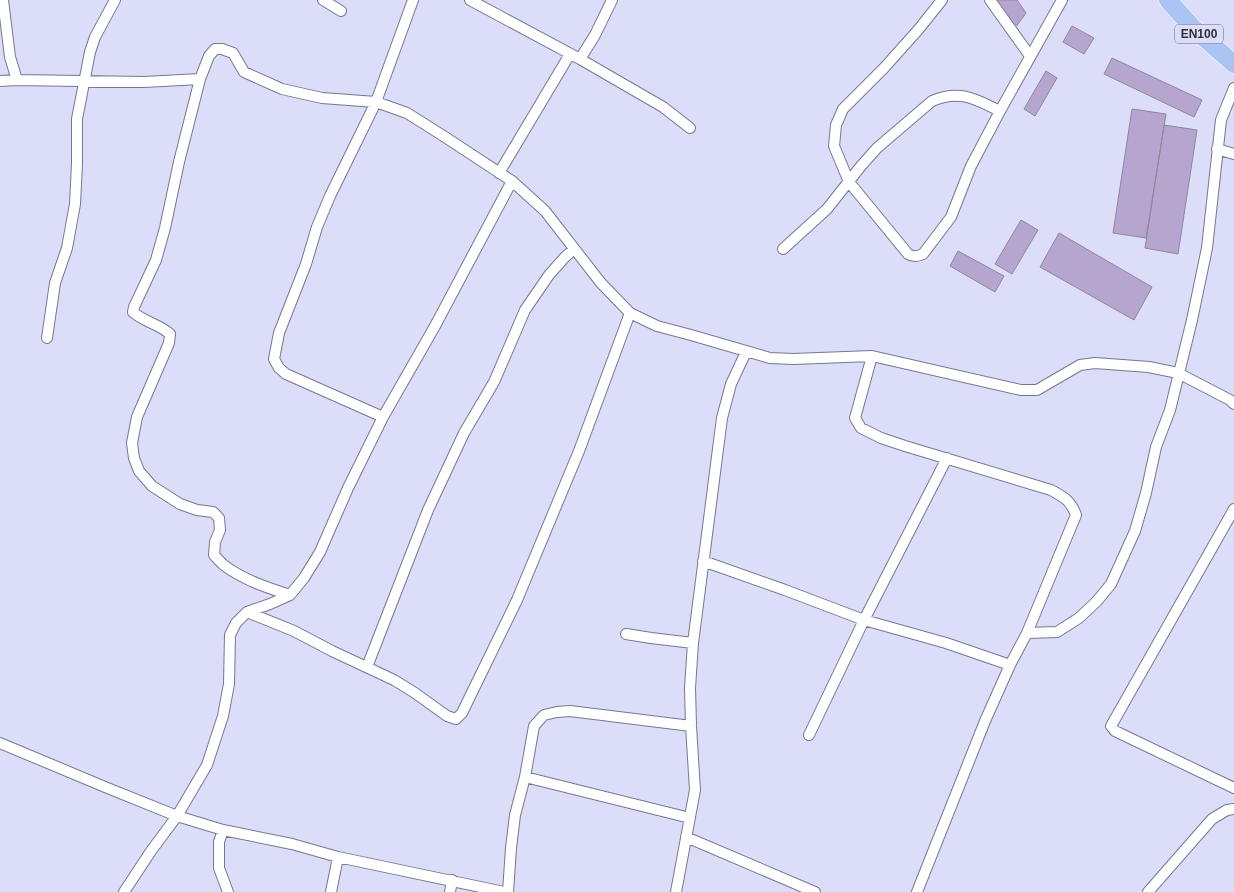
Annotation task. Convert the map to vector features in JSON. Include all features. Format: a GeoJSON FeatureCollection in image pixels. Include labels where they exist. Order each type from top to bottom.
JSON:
{"type":"FeatureCollection","features":[{"type":"Feature","properties":{"kind":"highway","name":"EN100"},"geometry":{"type":"LineString","coordinates":[[1168,0],[1193,28],[1234,64]]}},
{"type":"Feature","properties":{"kind":"street"},"geometry":{"type":"LineString","coordinates":[[3,0],[10,57],[17,80]]}},
{"type":"Feature","properties":{"kind":"street"},"geometry":{"type":"LineString","coordinates":[[47,338],[55,283],[67,248],[75,204],[77,119],[84,80],[95,37],[115,0]]}},
{"type":"Feature","properties":{"kind":"street"},"geometry":{"type":"LineString","coordinates":[[324,0],[341,11]]}},
{"type":"Feature","properties":{"kind":"street"},"geometry":{"type":"LineString","coordinates":[[383,417],[286,374],[279,368],[274,359],[278,333],[306,264],[317,227],[376,102],[413,0]]}},
{"type":"Feature","properties":{"kind":"street"},"geometry":{"type":"LineString","coordinates":[[470,0],[575,56],[663,107],[690,128]]}},
{"type":"Feature","properties":{"kind":"street"},"geometry":{"type":"LineString","coordinates":[[499,173],[575,56],[595,35],[612,0]]}},
{"type":"Feature","properties":{"kind":"street"},"geometry":{"type":"LineString","coordinates":[[942,0],[884,68],[843,110],[836,125],[834,146],[849,182],[912,257],[922,254],[951,217],[972,166],[1000,111],[1062,0]]}},
{"type":"Feature","properties":{"kind":"street"},"geometry":{"type":"LineString","coordinates":[[990,0],[1030,56]]}},
{"type":"Feature","properties":{"kind":"street"},"geometry":{"type":"LineString","coordinates":[[290,594],[267,588],[224,566],[214,555],[215,542],[220,530],[219,518],[213,512],[197,510],[180,504],[152,486],[139,470],[134,458],[132,443],[137,417],[169,343],[170,334],[166,330],[138,317],[133,312],[156,260],[200,79],[209,56],[215,48],[222,48],[233,53],[244,72],[282,89],[322,98],[376,102],[407,113],[512,181],[545,211],[601,283],[630,313],[657,326],[770,358],[872,356],[1021,390],[1037,390],[1080,364],[1096,363],[1149,367],[1178,373],[1230,400],[1234,404]]}},
{"type":"Feature","properties":{"kind":"street"},"geometry":{"type":"LineString","coordinates":[[0,81],[84,80],[144,82],[200,79]]}},
{"type":"Feature","properties":{"kind":"street"},"geometry":{"type":"LineString","coordinates":[[1027,633],[1057,632],[1079,618],[1097,602],[1111,584],[1134,531],[1146,493],[1156,447],[1170,410],[1192,320],[1207,248],[1221,120],[1234,88]]}},
{"type":"Feature","properties":{"kind":"street"},"geometry":{"type":"LineString","coordinates":[[783,250],[827,209],[877,148],[932,101],[943,96],[957,95],[976,100],[1000,111]]}},
{"type":"Feature","properties":{"kind":"street"},"geometry":{"type":"LineString","coordinates":[[1217,149],[1234,154]]}},
{"type":"Feature","properties":{"kind":"street"},"geometry":{"type":"LineString","coordinates":[[124,892],[177,816],[207,765],[223,716],[229,684],[230,635],[236,623],[247,612],[270,604],[290,594],[304,578],[320,552],[348,488],[383,417],[435,326],[512,181]]}},
{"type":"Feature","properties":{"kind":"street"},"geometry":{"type":"LineString","coordinates":[[367,667],[428,510],[464,433],[494,382],[525,310],[549,275],[564,257],[574,249]]}},
{"type":"Feature","properties":{"kind":"street"},"geometry":{"type":"LineString","coordinates":[[247,612],[294,631],[394,680],[447,716],[456,719],[462,713],[517,600],[579,451],[630,313]]}},
{"type":"Feature","properties":{"kind":"street"},"geometry":{"type":"LineString","coordinates":[[676,892],[695,790],[690,688],[692,643],[722,418],[731,384],[746,352]]}},
{"type":"Feature","properties":{"kind":"street"},"geometry":{"type":"LineString","coordinates":[[872,356],[855,418],[861,428],[881,438],[1051,490],[1072,504],[1076,515],[1027,633],[1010,665],[986,721],[917,892]]}},
{"type":"Feature","properties":{"kind":"street"},"geometry":{"type":"LineString","coordinates":[[808,735],[946,458]]}},
{"type":"Feature","properties":{"kind":"street"},"geometry":{"type":"LineString","coordinates":[[1234,509],[1112,726],[1115,731],[1234,788]]}},
{"type":"Feature","properties":{"kind":"street"},"geometry":{"type":"LineString","coordinates":[[703,561],[864,620],[946,642],[1010,665]]}},
{"type":"Feature","properties":{"kind":"street"},"geometry":{"type":"LineString","coordinates":[[626,634],[692,643]]}},
{"type":"Feature","properties":{"kind":"street"},"geometry":{"type":"LineString","coordinates":[[508,892],[515,815],[534,726],[544,715],[570,711],[691,726]]}},
{"type":"Feature","properties":{"kind":"street"},"geometry":{"type":"LineString","coordinates":[[0,743],[177,816],[223,830],[292,844],[338,857],[504,892]]}},
{"type":"Feature","properties":{"kind":"street"},"geometry":{"type":"LineString","coordinates":[[524,776],[690,818]]}},
{"type":"Feature","properties":{"kind":"street"},"geometry":{"type":"LineString","coordinates":[[1148,892],[1212,819],[1227,810],[1234,809]]}},
{"type":"Feature","properties":{"kind":"street"},"geometry":{"type":"LineString","coordinates":[[223,830],[219,842],[219,868],[228,892]]}},
{"type":"Feature","properties":{"kind":"street"},"geometry":{"type":"LineString","coordinates":[[686,837],[815,892]]}},
{"type":"Feature","properties":{"kind":"street"},"geometry":{"type":"LineString","coordinates":[[331,892],[338,857]]}},
{"type":"Feature","properties":{"kind":"street"},"geometry":{"type":"LineString","coordinates":[[450,892],[452,880]]}},
{"type":"Feature","properties":{"kind":"building"},"geometry":{"type":"Polygon","coordinates":[[[996,0],[1017,0],[1026,13],[1015,28],[996,0]]]}},
{"type":"Feature","properties":{"kind":"building"},"geometry":{"type":"Polygon","coordinates":[[[1072,26],[1094,38],[1084,54],[1063,42],[1072,26]]]}},
{"type":"Feature","properties":{"kind":"building"},"geometry":{"type":"Polygon","coordinates":[[[1112,58],[1202,100],[1194,117],[1104,74],[1112,58]]]}},
{"type":"Feature","properties":{"kind":"building"},"geometry":{"type":"Polygon","coordinates":[[[1046,71],[1057,78],[1035,116],[1024,109],[1046,71]]]}},
{"type":"Feature","properties":{"kind":"building"},"geometry":{"type":"Polygon","coordinates":[[[1132,109],[1166,114],[1146,238],[1113,233],[1132,109]]]}},
{"type":"Feature","properties":{"kind":"building"},"geometry":{"type":"Polygon","coordinates":[[[1164,125],[1197,130],[1178,254],[1145,248],[1164,125]]]}},
{"type":"Feature","properties":{"kind":"building"},"geometry":{"type":"Polygon","coordinates":[[[1021,220],[1038,230],[1012,274],[995,264],[1021,220]]]}},
{"type":"Feature","properties":{"kind":"building"},"geometry":{"type":"Polygon","coordinates":[[[1059,233],[1152,287],[1134,320],[1040,267],[1059,233]]]}},
{"type":"Feature","properties":{"kind":"building"},"geometry":{"type":"Polygon","coordinates":[[[958,251],[1004,276],[995,292],[950,266],[958,251]]]}}]}
